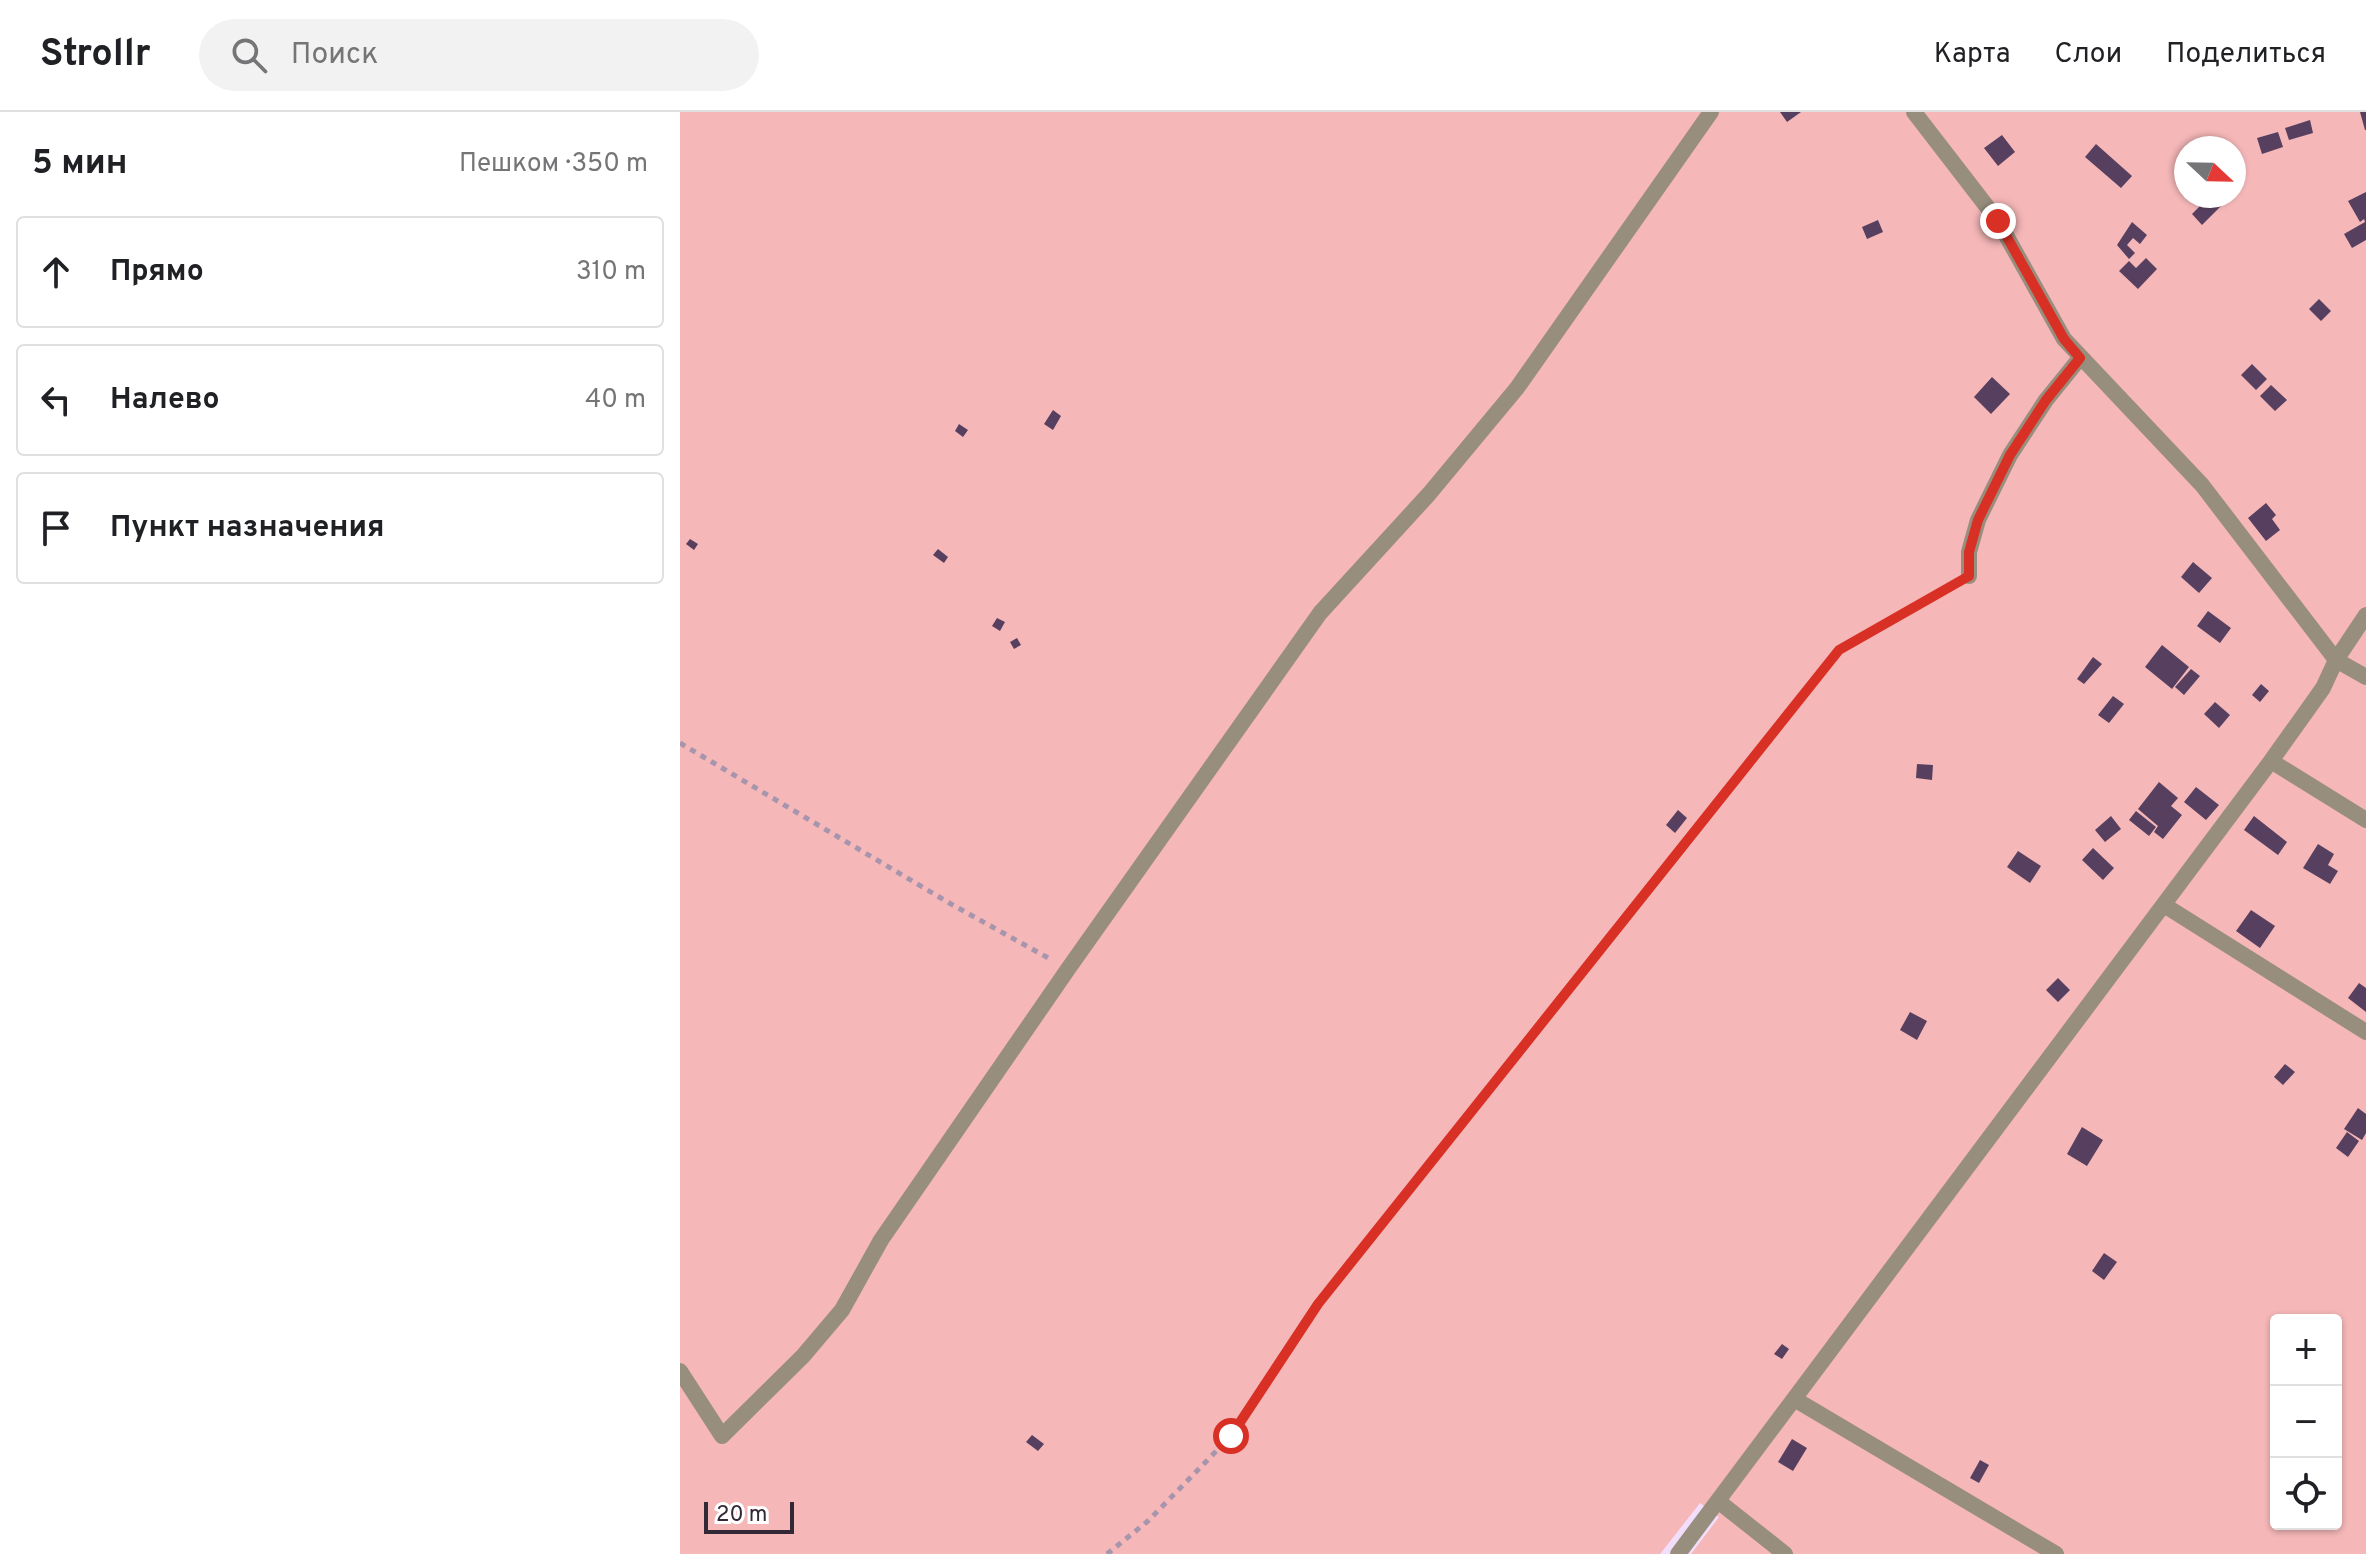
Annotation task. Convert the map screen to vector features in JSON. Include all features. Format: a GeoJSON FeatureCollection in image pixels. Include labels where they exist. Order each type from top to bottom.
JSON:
{"type":"FeatureCollection","features":[{"type":"Feature","properties":{"kind":"lane"},"geometry":{"type":"LineString","coordinates":[[680,1371],[722,1436],[803,1356],[842,1310],[881,1240],[1320,613],[1429,494],[1517,388],[1711,112]]}},
{"type":"Feature","properties":{"kind":"lane"},"geometry":{"type":"LineString","coordinates":[[1914,112],[1998,221],[2064,339],[2202,485],[2336,660],[2366,677]]}},
{"type":"Feature","properties":{"kind":"lane"},"geometry":{"type":"LineString","coordinates":[[1969,576],[1969,552],[1978,520],[2010,455],[2046,400],[2080,358]]}},
{"type":"Feature","properties":{"kind":"lane"},"geometry":{"type":"LineString","coordinates":[[1678,1554],[2271,761],[2323,688],[2336,660],[2366,615]]}},
{"type":"Feature","properties":{"kind":"lane"},"geometry":{"type":"LineString","coordinates":[[2271,761],[2366,820]]}},
{"type":"Feature","properties":{"kind":"lane"},"geometry":{"type":"LineString","coordinates":[[2164,905],[2366,1032]]}},
{"type":"Feature","properties":{"kind":"lane"},"geometry":{"type":"LineString","coordinates":[[1796,1400],[2056,1554]]}},
{"type":"Feature","properties":{"kind":"lane"},"geometry":{"type":"LineString","coordinates":[[1718,1501],[1785,1554]]}},
{"type":"Feature","properties":{"kind":"path"},"geometry":{"type":"LineString","coordinates":[[1107,1554],[1148,1521],[1231,1436],[1318,1304],[1839,650],[1969,576]]}},
{"type":"Feature","properties":{"kind":"path"},"geometry":{"type":"LineString","coordinates":[[680,743],[951,904],[1068,969]]}},
{"type":"Feature","properties":{"kind":"shaded area"},"geometry":{"type":"Polygon","coordinates":[[[680,112],[2366,112],[2366,1554],[1691,1554],[1719,1517],[1700,1503],[1660,1554],[680,1554],[680,112]]]}},
{"type":"Feature","properties":{"kind":"building"},"geometry":{"type":"Polygon","coordinates":[[[1780,112],[1801,112],[1787,122],[1780,112]]]}},
{"type":"Feature","properties":{"kind":"building"},"geometry":{"type":"Polygon","coordinates":[[[2360,112],[2366,112],[2366,130],[2365,130],[2360,112]]]}},
{"type":"Feature","properties":{"kind":"building"},"geometry":{"type":"Polygon","coordinates":[[[2310,120],[2313,133],[2289,140],[2285,128],[2310,120]]]}},
{"type":"Feature","properties":{"kind":"building"},"geometry":{"type":"Polygon","coordinates":[[[2278,132],[2283,147],[2262,154],[2257,138],[2278,132]]]}},
{"type":"Feature","properties":{"kind":"building"},"geometry":{"type":"Polygon","coordinates":[[[2002,135],[2015,152],[1998,166],[1984,148],[2002,135]]]}},
{"type":"Feature","properties":{"kind":"building"},"geometry":{"type":"Polygon","coordinates":[[[2096,144],[2132,176],[2121,188],[2085,157],[2096,144]]]}},
{"type":"Feature","properties":{"kind":"building"},"geometry":{"type":"Polygon","coordinates":[[[2366,192],[2366,240],[2352,248],[2344,234],[2365,222],[2364,219],[2360,222],[2348,201],[2366,192]]]}},
{"type":"Feature","properties":{"kind":"building"},"geometry":{"type":"Polygon","coordinates":[[[2198,208],[2219,208],[2202,225],[2192,214],[2198,208]]]}},
{"type":"Feature","properties":{"kind":"building"},"geometry":{"type":"Polygon","coordinates":[[[1878,220],[1883,232],[1867,239],[1862,227],[1878,220]]]}},
{"type":"Feature","properties":{"kind":"building"},"geometry":{"type":"Polygon","coordinates":[[[2132,222],[2147,235],[2140,244],[2133,238],[2127,245],[2135,253],[2129,259],[2117,245],[2132,222]]]}},
{"type":"Feature","properties":{"kind":"building"},"geometry":{"type":"Polygon","coordinates":[[[2146,258],[2157,269],[2138,289],[2119,271],[2129,261],[2136,268],[2146,258]]]}},
{"type":"Feature","properties":{"kind":"building"},"geometry":{"type":"Polygon","coordinates":[[[2319,299],[2331,311],[2321,321],[2309,309],[2319,299]]]}},
{"type":"Feature","properties":{"kind":"building"},"geometry":{"type":"Polygon","coordinates":[[[2252,364],[2267,379],[2256,390],[2241,375],[2252,364]]]}},
{"type":"Feature","properties":{"kind":"building"},"geometry":{"type":"Polygon","coordinates":[[[1992,377],[2010,394],[1991,414],[1974,397],[1992,377]]]}},
{"type":"Feature","properties":{"kind":"building"},"geometry":{"type":"Polygon","coordinates":[[[2271,385],[2287,400],[2275,411],[2260,396],[2271,385]]]}},
{"type":"Feature","properties":{"kind":"building"},"geometry":{"type":"Polygon","coordinates":[[[1053,410],[1061,416],[1053,430],[1044,424],[1053,410]]]}},
{"type":"Feature","properties":{"kind":"building"},"geometry":{"type":"Polygon","coordinates":[[[959,424],[968,430],[963,437],[955,431],[959,424]]]}},
{"type":"Feature","properties":{"kind":"building"},"geometry":{"type":"Polygon","coordinates":[[[2266,503],[2276,515],[2272,519],[2280,530],[2266,541],[2248,518],[2266,503]]]}},
{"type":"Feature","properties":{"kind":"building"},"geometry":{"type":"Polygon","coordinates":[[[690,539],[698,544],[694,550],[686,544],[690,539]]]}},
{"type":"Feature","properties":{"kind":"building"},"geometry":{"type":"Polygon","coordinates":[[[938,549],[948,557],[944,563],[933,555],[938,549]]]}},
{"type":"Feature","properties":{"kind":"building"},"geometry":{"type":"Polygon","coordinates":[[[2193,562],[2212,578],[2199,593],[2181,577],[2193,562]]]}},
{"type":"Feature","properties":{"kind":"building"},"geometry":{"type":"Polygon","coordinates":[[[2208,611],[2231,628],[2220,643],[2197,626],[2208,611]]]}},
{"type":"Feature","properties":{"kind":"building"},"geometry":{"type":"Polygon","coordinates":[[[997,618],[1005,622],[1000,631],[992,626],[997,618]]]}},
{"type":"Feature","properties":{"kind":"building"},"geometry":{"type":"Polygon","coordinates":[[[1017,638],[1021,645],[1014,649],[1010,642],[1017,638]]]}},
{"type":"Feature","properties":{"kind":"building"},"geometry":{"type":"Polygon","coordinates":[[[2162,645],[2189,667],[2172,689],[2145,667],[2162,645]]]}},
{"type":"Feature","properties":{"kind":"building"},"geometry":{"type":"Polygon","coordinates":[[[2093,657],[2102,664],[2084,684],[2077,679],[2093,657]]]}},
{"type":"Feature","properties":{"kind":"building"},"geometry":{"type":"Polygon","coordinates":[[[2191,669],[2200,676],[2184,695],[2175,687],[2191,669]]]}},
{"type":"Feature","properties":{"kind":"building"},"geometry":{"type":"Polygon","coordinates":[[[2261,684],[2269,691],[2260,702],[2252,695],[2261,684]]]}},
{"type":"Feature","properties":{"kind":"building"},"geometry":{"type":"Polygon","coordinates":[[[2113,696],[2124,704],[2109,723],[2098,715],[2113,696]]]}},
{"type":"Feature","properties":{"kind":"building"},"geometry":{"type":"Polygon","coordinates":[[[2215,702],[2230,715],[2219,728],[2204,714],[2215,702]]]}},
{"type":"Feature","properties":{"kind":"building"},"geometry":{"type":"Polygon","coordinates":[[[1917,764],[1933,765],[1932,780],[1916,778],[1917,764]]]}},
{"type":"Feature","properties":{"kind":"building"},"geometry":{"type":"Polygon","coordinates":[[[2159,782],[2178,798],[2171,806],[2182,815],[2163,839],[2154,832],[2158,826],[2138,809],[2159,782]]]}},
{"type":"Feature","properties":{"kind":"building"},"geometry":{"type":"Polygon","coordinates":[[[2196,787],[2219,805],[2206,820],[2184,802],[2196,787]]]}},
{"type":"Feature","properties":{"kind":"building"},"geometry":{"type":"Polygon","coordinates":[[[1678,810],[1687,818],[1675,833],[1666,825],[1678,810]]]}},
{"type":"Feature","properties":{"kind":"building"},"geometry":{"type":"Polygon","coordinates":[[[2136,811],[2156,827],[2149,836],[2129,820],[2136,811]]]}},
{"type":"Feature","properties":{"kind":"building"},"geometry":{"type":"Polygon","coordinates":[[[2111,816],[2121,829],[2105,842],[2095,830],[2111,816]]]}},
{"type":"Feature","properties":{"kind":"building"},"geometry":{"type":"Polygon","coordinates":[[[2254,816],[2287,842],[2278,855],[2244,830],[2254,816]]]}},
{"type":"Feature","properties":{"kind":"building"},"geometry":{"type":"Polygon","coordinates":[[[2318,844],[2334,854],[2328,865],[2338,871],[2330,884],[2303,868],[2318,844]]]}},
{"type":"Feature","properties":{"kind":"building"},"geometry":{"type":"Polygon","coordinates":[[[2093,848],[2114,868],[2103,880],[2082,860],[2093,848]]]}},
{"type":"Feature","properties":{"kind":"building"},"geometry":{"type":"Polygon","coordinates":[[[2018,851],[2041,866],[2030,883],[2007,867],[2018,851]]]}},
{"type":"Feature","properties":{"kind":"building"},"geometry":{"type":"Polygon","coordinates":[[[2251,910],[2275,926],[2260,948],[2236,931],[2251,910]]]}},
{"type":"Feature","properties":{"kind":"building"},"geometry":{"type":"Polygon","coordinates":[[[2058,978],[2070,990],[2058,1002],[2046,990],[2058,978]]]}},
{"type":"Feature","properties":{"kind":"building"},"geometry":{"type":"Polygon","coordinates":[[[2359,983],[2366,988],[2366,1012],[2348,998],[2359,983]]]}},
{"type":"Feature","properties":{"kind":"building"},"geometry":{"type":"Polygon","coordinates":[[[1910,1012],[1927,1021],[1917,1040],[1900,1030],[1910,1012]]]}},
{"type":"Feature","properties":{"kind":"building"},"geometry":{"type":"Polygon","coordinates":[[[2285,1064],[2295,1072],[2283,1085],[2274,1077],[2285,1064]]]}},
{"type":"Feature","properties":{"kind":"building"},"geometry":{"type":"Polygon","coordinates":[[[2358,1108],[2366,1114],[2366,1133],[2362,1140],[2344,1129],[2358,1108]]]}},
{"type":"Feature","properties":{"kind":"building"},"geometry":{"type":"Polygon","coordinates":[[[2082,1127],[2103,1140],[2087,1166],[2067,1154],[2082,1127]]]}},
{"type":"Feature","properties":{"kind":"building"},"geometry":{"type":"Polygon","coordinates":[[[2347,1132],[2359,1141],[2348,1157],[2336,1148],[2347,1132]]]}},
{"type":"Feature","properties":{"kind":"building"},"geometry":{"type":"Polygon","coordinates":[[[2104,1253],[2117,1262],[2104,1280],[2092,1271],[2104,1253]]]}},
{"type":"Feature","properties":{"kind":"building"},"geometry":{"type":"Polygon","coordinates":[[[1782,1344],[1789,1349],[1782,1359],[1774,1354],[1782,1344]]]}},
{"type":"Feature","properties":{"kind":"building"},"geometry":{"type":"Polygon","coordinates":[[[1032,1435],[1044,1444],[1038,1451],[1026,1442],[1032,1435]]]}},
{"type":"Feature","properties":{"kind":"building"},"geometry":{"type":"Polygon","coordinates":[[[1792,1439],[1807,1448],[1793,1471],[1778,1462],[1792,1439]]]}},
{"type":"Feature","properties":{"kind":"building"},"geometry":{"type":"Polygon","coordinates":[[[1980,1460],[1989,1465],[1979,1483],[1970,1478],[1980,1460]]]}},
{"type":"Feature","properties":{"kind":"route"},"geometry":{"type":"LineString","coordinates":[[1231,1436],[1318,1304],[1839,650],[1969,576],[1969,552],[1978,520],[2010,455],[2046,400],[2080,358],[2064,339],[1998,221]]}}]}
